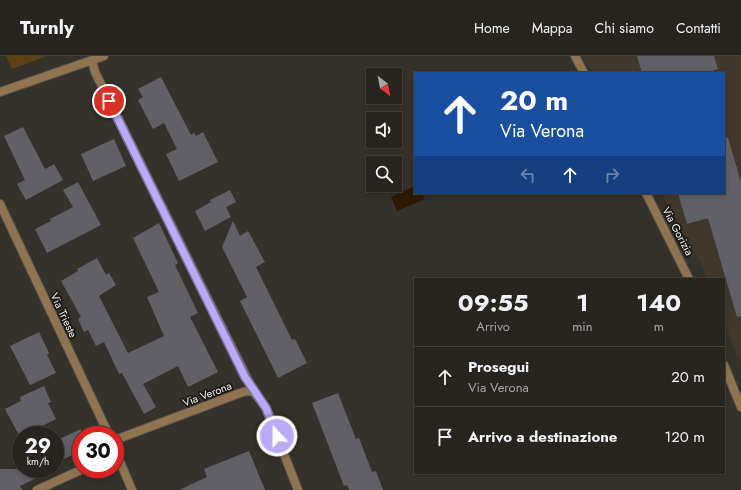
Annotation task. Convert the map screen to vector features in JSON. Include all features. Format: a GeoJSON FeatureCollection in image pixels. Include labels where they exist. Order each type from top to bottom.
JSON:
{"type":"FeatureCollection","features":[{"type":"Feature","properties":{"kind":"street"},"geometry":{"type":"LineString","coordinates":[[0,92],[104,56]]}},
{"type":"Feature","properties":{"kind":"street"},"geometry":{"type":"LineString","coordinates":[[575,56],[583,72]]}},
{"type":"Feature","properties":{"kind":"street","name":"Via Verona"},"geometry":{"type":"LineString","coordinates":[[92,60],[95,72],[140,165],[254,392]]}},
{"type":"Feature","properties":{"kind":"street","name":"Via Gorizia"},"geometry":{"type":"LineString","coordinates":[[646,194],[688,278]]}},
{"type":"Feature","properties":{"kind":"street","name":"Via Trieste"},"geometry":{"type":"LineString","coordinates":[[0,204],[105,426]]}},
{"type":"Feature","properties":{"kind":"street"},"geometry":{"type":"LineString","coordinates":[[725,367],[741,407]]}},
{"type":"Feature","properties":{"kind":"street","name":"Via Verona"},"geometry":{"type":"LineString","coordinates":[[124,437],[240,393],[247,391],[254,392]]}},
{"type":"Feature","properties":{"kind":"street"},"geometry":{"type":"LineString","coordinates":[[254,392],[266,408],[298,490]]}},
{"type":"Feature","properties":{"kind":"street"},"geometry":{"type":"LineString","coordinates":[[124,472],[132,490]]}},
{"type":"Feature","properties":{"kind":"street"},"geometry":{"type":"LineString","coordinates":[[37,490],[72,474]]}},
{"type":"Feature","properties":{"kind":"shaded area"},"geometry":{"type":"Polygon","coordinates":[[[6,56],[47,56],[12,69],[6,56]]]}},
{"type":"Feature","properties":{"kind":"shaded area"},"geometry":{"type":"Polygon","coordinates":[[[582,56],[741,56],[741,366],[725,325],[725,278],[707,278],[701,263],[662,194],[725,194],[725,72],[591,72],[582,56]]]}},
{"type":"Feature","properties":{"kind":"shaded area"},"geometry":{"type":"Polygon","coordinates":[[[414,186],[414,194],[422,194],[425,199],[397,211],[391,197],[414,186]]]}},
{"type":"Feature","properties":{"kind":"building"},"geometry":{"type":"Polygon","coordinates":[[[637,56],[714,56],[718,69],[709,72],[642,72],[637,56]]]}},
{"type":"Feature","properties":{"kind":"building"},"geometry":{"type":"Polygon","coordinates":[[[161,77],[191,135],[194,133],[196,136],[203,132],[218,162],[179,181],[166,154],[177,149],[164,123],[153,129],[138,100],[143,97],[138,89],[161,77]]]}},
{"type":"Feature","properties":{"kind":"building"},"geometry":{"type":"Polygon","coordinates":[[[23,127],[45,169],[54,164],[63,180],[26,200],[17,184],[25,180],[4,136],[23,127]]]}},
{"type":"Feature","properties":{"kind":"building"},"geometry":{"type":"Polygon","coordinates":[[[725,138],[728,138],[741,182],[741,316],[737,317],[708,218],[687,224],[678,194],[725,194],[725,138]]]}},
{"type":"Feature","properties":{"kind":"building"},"geometry":{"type":"Polygon","coordinates":[[[114,139],[126,166],[93,181],[81,154],[114,139]]]}},
{"type":"Feature","properties":{"kind":"building"},"geometry":{"type":"Polygon","coordinates":[[[78,182],[101,225],[47,253],[35,229],[73,207],[63,190],[78,182]]]}},
{"type":"Feature","properties":{"kind":"building"},"geometry":{"type":"Polygon","coordinates":[[[230,190],[236,202],[226,207],[231,217],[205,231],[195,211],[211,202],[210,200],[230,190]]]}},
{"type":"Feature","properties":{"kind":"building"},"geometry":{"type":"Polygon","coordinates":[[[233,221],[240,236],[248,231],[265,262],[256,267],[292,340],[295,339],[307,363],[278,378],[240,301],[247,297],[222,247],[233,221]]]}},
{"type":"Feature","properties":{"kind":"building"},"geometry":{"type":"Polygon","coordinates":[[[159,223],[178,263],[175,265],[198,313],[190,317],[218,372],[188,387],[178,366],[143,384],[156,407],[144,414],[122,373],[119,374],[104,342],[96,346],[88,330],[84,332],[78,319],[81,317],[61,281],[78,271],[77,269],[97,258],[106,275],[109,273],[116,285],[99,296],[128,353],[164,336],[147,297],[159,292],[133,238],[159,223]]]}},
{"type":"Feature","properties":{"kind":"building"},"geometry":{"type":"Polygon","coordinates":[[[39,332],[49,353],[47,355],[56,373],[30,385],[10,346],[39,332]]]}},
{"type":"Feature","properties":{"kind":"building"},"geometry":{"type":"Polygon","coordinates":[[[44,386],[51,402],[48,403],[56,419],[42,426],[14,426],[5,409],[21,401],[20,397],[44,386]]]}},
{"type":"Feature","properties":{"kind":"building"},"geometry":{"type":"Polygon","coordinates":[[[338,393],[356,439],[359,438],[372,472],[376,471],[383,490],[349,490],[347,485],[344,486],[312,403],[338,393]]]}},
{"type":"Feature","properties":{"kind":"building"},"geometry":{"type":"Polygon","coordinates":[[[72,433],[72,455],[64,459],[64,437],[72,433]]]}},
{"type":"Feature","properties":{"kind":"building"},"geometry":{"type":"Polygon","coordinates":[[[249,451],[265,490],[179,490],[207,477],[204,469],[249,451]]]}},
{"type":"Feature","properties":{"kind":"building"},"geometry":{"type":"Polygon","coordinates":[[[0,469],[12,469],[12,478],[36,478],[20,486],[22,490],[0,490],[0,469]]]}},
{"type":"Feature","properties":{"kind":"route"},"geometry":{"type":"LineString","coordinates":[[109,101],[245,377],[266,408],[277,436]]}}]}
